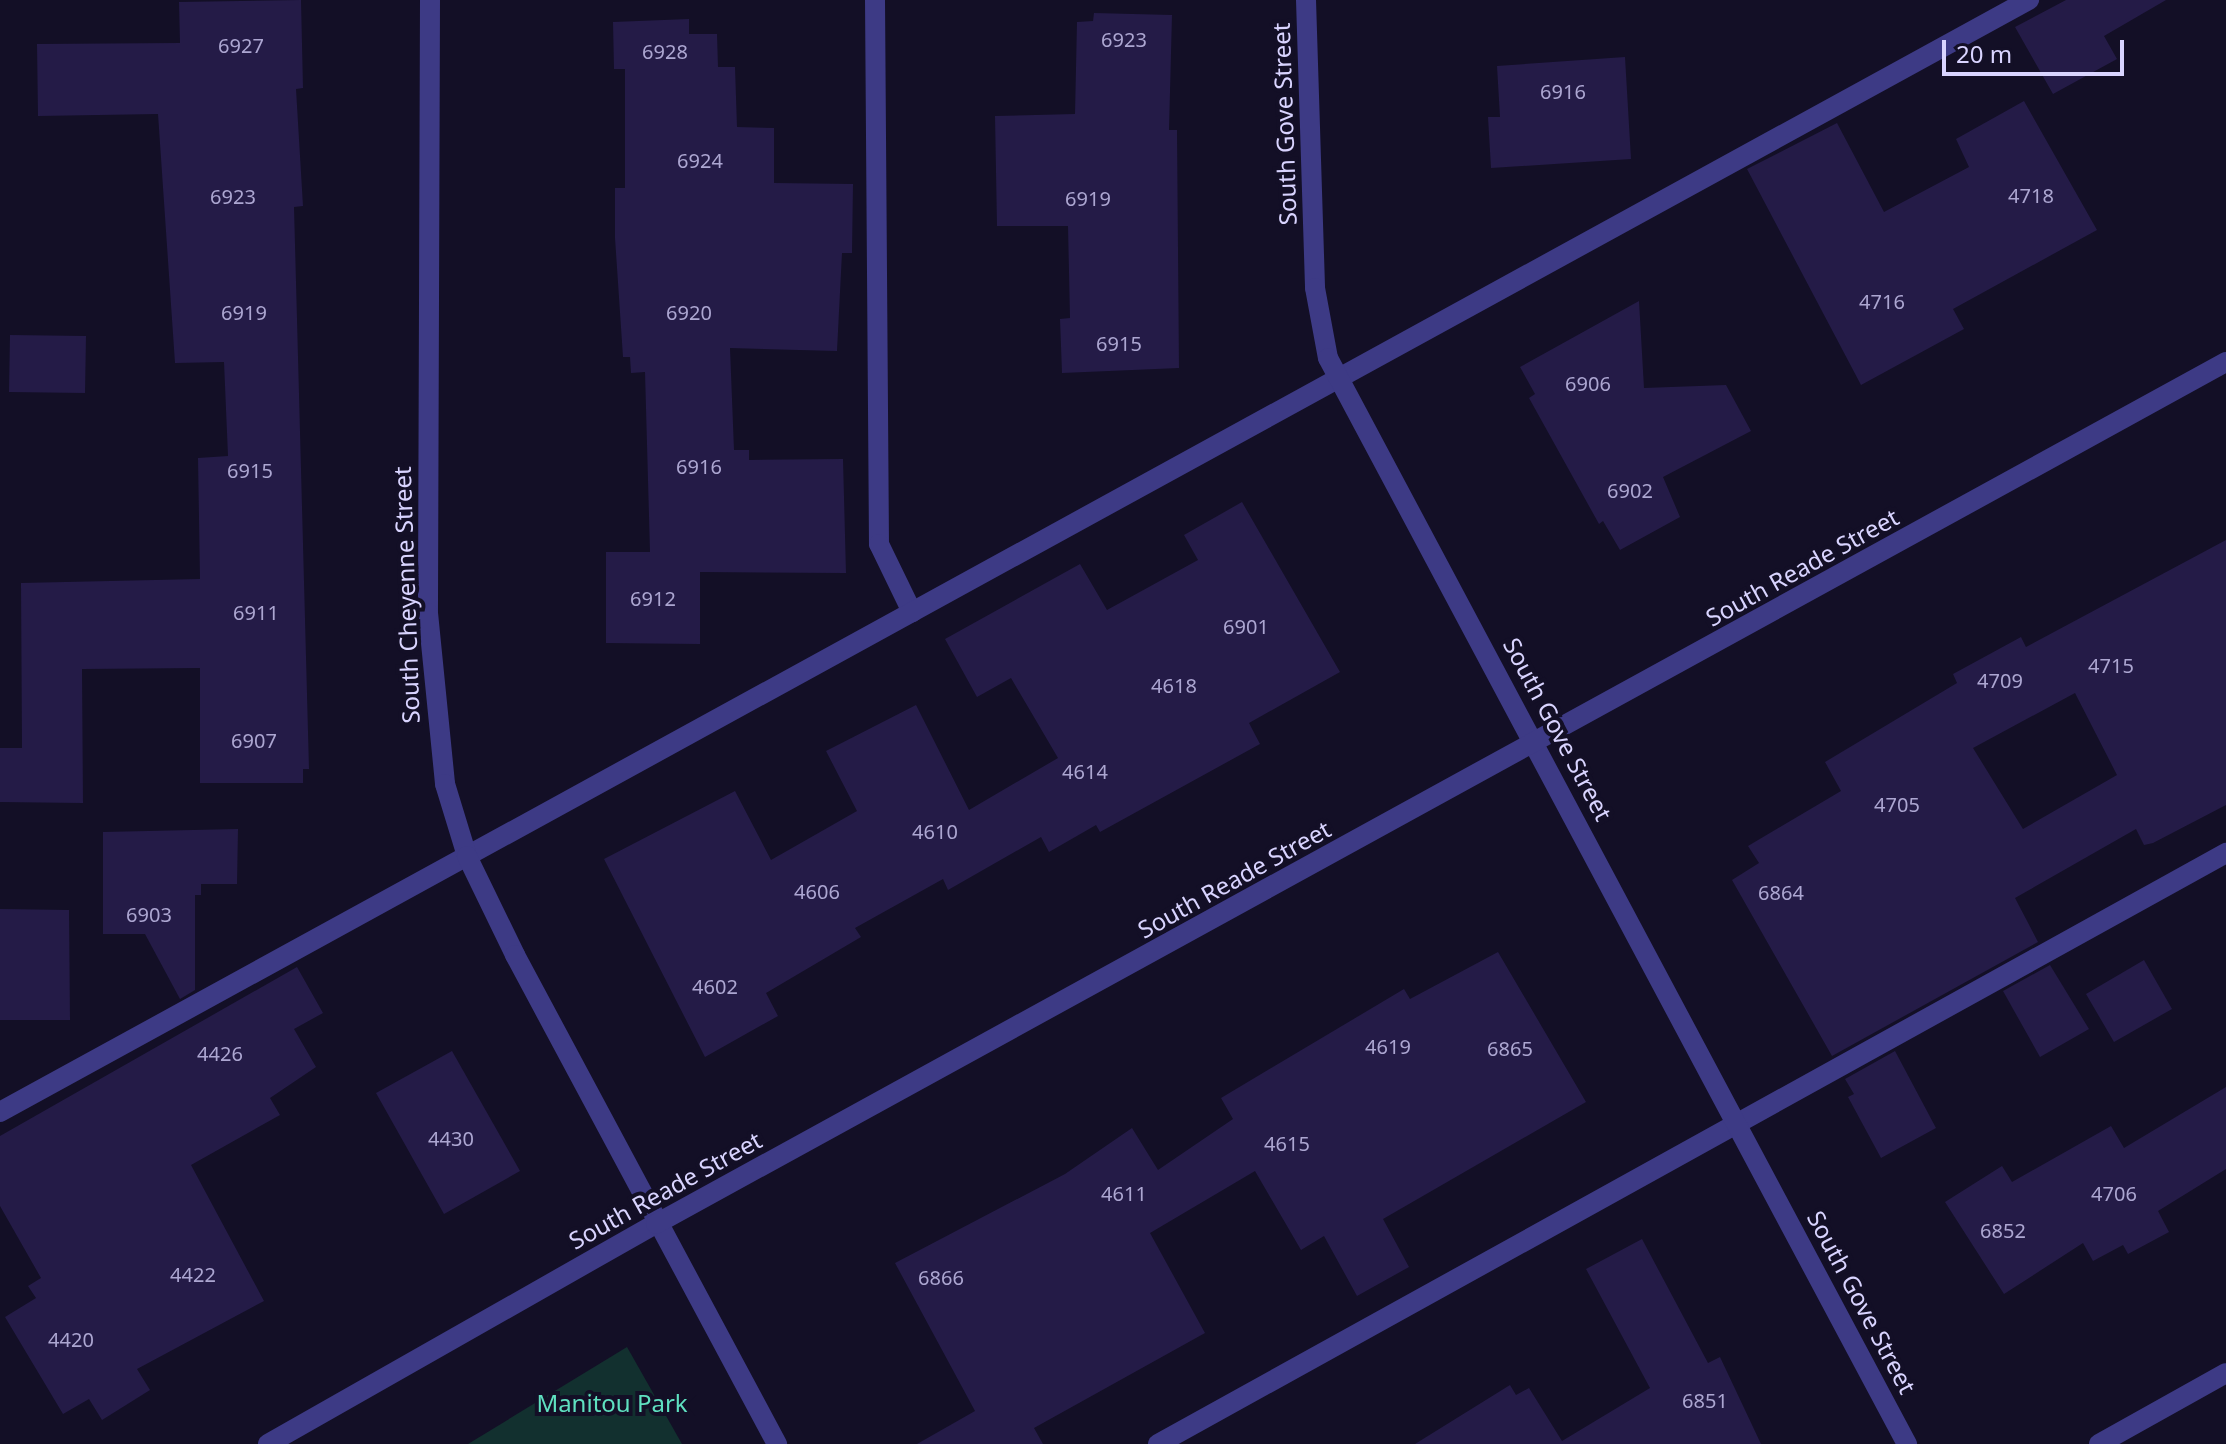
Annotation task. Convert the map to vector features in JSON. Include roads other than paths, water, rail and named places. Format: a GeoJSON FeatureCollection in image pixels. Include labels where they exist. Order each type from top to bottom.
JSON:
{"type":"FeatureCollection","features":[{"type":"Feature","properties":{"kind":"street","name":"South Cheyenne Street"},"geometry":{"type":"LineString","coordinates":[[430,0],[428,613],[443,770],[467,856],[656,1224],[777,1444]]}},
{"type":"Feature","properties":{"kind":"street"},"geometry":{"type":"LineString","coordinates":[[875,0],[879,544],[912,612]]}},
{"type":"Feature","properties":{"kind":"street","name":"South Gove Street"},"geometry":{"type":"LineString","coordinates":[[1306,0],[1315,288],[1338,378],[1537,743],[1907,1444]]}},
{"type":"Feature","properties":{"kind":"street"},"geometry":{"type":"LineString","coordinates":[[0,1112],[2029,0]]}},
{"type":"Feature","properties":{"kind":"street","name":"South Reade Street"},"geometry":{"type":"LineString","coordinates":[[268,1444],[656,1224],[2226,362]]}},
{"type":"Feature","properties":{"kind":"street"},"geometry":{"type":"LineString","coordinates":[[1158,1444],[2226,853]]}},
{"type":"Feature","properties":{"kind":"street"},"geometry":{"type":"LineString","coordinates":[[2099,1444],[2226,1373]]}},
{"type":"Feature","properties":{"kind":"park label","name":"Manitou Park"},"geometry":{"type":"Point","coordinates":[612,1403]}}]}
